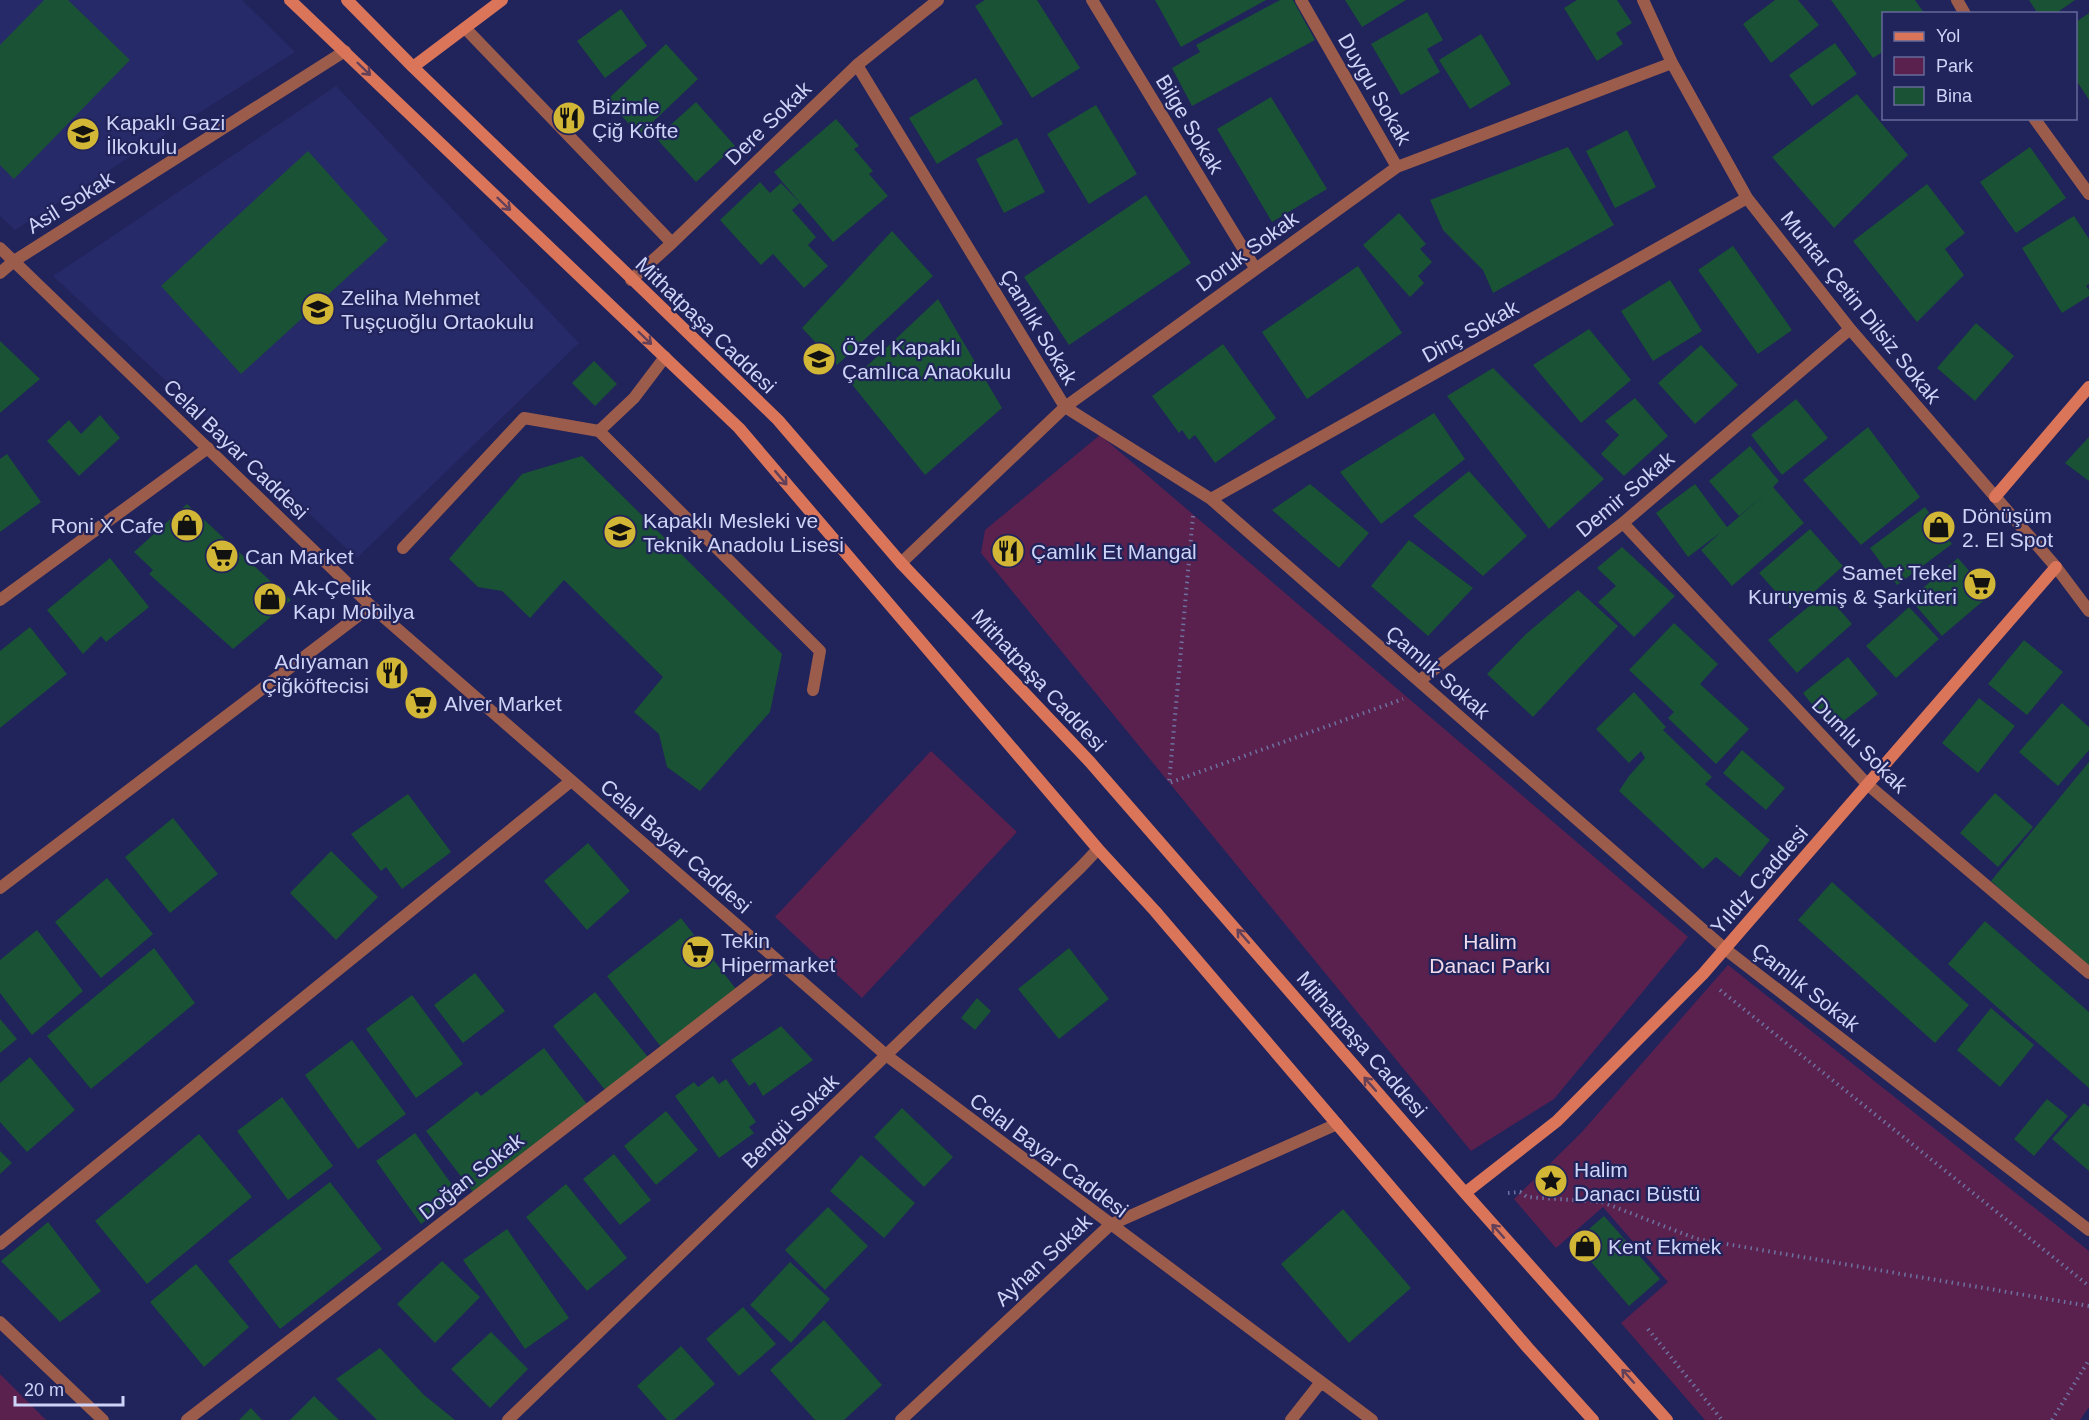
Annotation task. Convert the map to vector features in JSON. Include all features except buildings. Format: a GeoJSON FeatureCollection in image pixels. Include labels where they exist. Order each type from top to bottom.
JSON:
{"type":"FeatureCollection","features":[{"type":"Feature","properties":{"kind":"street"},"geometry":{"type":"LineString","coordinates":[[290,0],[739,428],[1098,849],[1155,911],[1528,1348],[1593,1420]]}},
{"type":"Feature","properties":{"kind":"street","name":"Mithatpaşa Caddesi"},"geometry":{"type":"LineString","coordinates":[[347,0],[631,280],[778,420],[901,563],[1098,771],[1465,1193],[1667,1420]]}},
{"type":"Feature","properties":{"kind":"street"},"geometry":{"type":"LineString","coordinates":[[413,67],[502,0]]}},
{"type":"Feature","properties":{"kind":"street","name":"Dere Sokak"},"geometry":{"type":"LineString","coordinates":[[631,280],[856,65],[938,0]]}},
{"type":"Feature","properties":{"kind":"street","name":"Bilge Sokak"},"geometry":{"type":"LineString","coordinates":[[1092,0],[1255,268]]}},
{"type":"Feature","properties":{"kind":"street","name":"Duygu Sokak"},"geometry":{"type":"LineString","coordinates":[[1301,0],[1397,167]]}},
{"type":"Feature","properties":{"kind":"street","name":"Muhtar Çetin Dilsiz Sokak"},"geometry":{"type":"LineString","coordinates":[[1643,0],[1672,63],[1747,198],[1850,329],[2056,567],[2089,611]]}},
{"type":"Feature","properties":{"kind":"street"},"geometry":{"type":"LineString","coordinates":[[465,28],[672,243]]}},
{"type":"Feature","properties":{"kind":"street","name":"Asil Sokak"},"geometry":{"type":"LineString","coordinates":[[0,273],[14,261],[345,51]]}},
{"type":"Feature","properties":{"kind":"street","name":"Doruk Sokak"},"geometry":{"type":"LineString","coordinates":[[901,563],[1065,407],[1397,167],[1672,63]]}},
{"type":"Feature","properties":{"kind":"street","name":"Çamlık Sokak"},"geometry":{"type":"LineString","coordinates":[[856,65],[1065,407],[1211,498],[1725,949],[2089,1230]]}},
{"type":"Feature","properties":{"kind":"street"},"geometry":{"type":"LineString","coordinates":[[2035,120],[2089,194]]}},
{"type":"Feature","properties":{"kind":"street","name":"Dinç Sokak"},"geometry":{"type":"LineString","coordinates":[[1211,498],[1747,198]]}},
{"type":"Feature","properties":{"kind":"street","name":"Celal Bayar Caddesi"},"geometry":{"type":"LineString","coordinates":[[0,248],[371,606],[886,1055],[1372,1420]]}},
{"type":"Feature","properties":{"kind":"street","name":"Demir Sokak"},"geometry":{"type":"LineString","coordinates":[[1419,681],[1623,523],[1850,329]]}},
{"type":"Feature","properties":{"kind":"street"},"geometry":{"type":"LineString","coordinates":[[599,431],[634,398],[665,357]]}},
{"type":"Feature","properties":{"kind":"street"},"geometry":{"type":"LineString","coordinates":[[1995,497],[2089,387]]}},
{"type":"Feature","properties":{"kind":"street"},"geometry":{"type":"LineString","coordinates":[[403,548],[524,418],[599,431],[820,651],[813,690]]}},
{"type":"Feature","properties":{"kind":"street"},"geometry":{"type":"LineString","coordinates":[[0,600],[208,448]]}},
{"type":"Feature","properties":{"kind":"street","name":"Dumlu Sokak"},"geometry":{"type":"LineString","coordinates":[[1623,523],[1867,784],[2089,973]]}},
{"type":"Feature","properties":{"kind":"street","name":"Yıldız Caddesi"},"geometry":{"type":"LineString","coordinates":[[1465,1193],[1557,1121],[1703,974],[2056,567]]}},
{"type":"Feature","properties":{"kind":"street"},"geometry":{"type":"LineString","coordinates":[[0,888],[371,606]]}},
{"type":"Feature","properties":{"kind":"street"},"geometry":{"type":"LineString","coordinates":[[0,1244],[571,781]]}},
{"type":"Feature","properties":{"kind":"street","name":"Bengü Sokak"},"geometry":{"type":"LineString","coordinates":[[508,1420],[1098,849]]}},
{"type":"Feature","properties":{"kind":"street","name":"Doğan Sokak"},"geometry":{"type":"LineString","coordinates":[[187,1420],[779,962]]}},
{"type":"Feature","properties":{"kind":"street","name":"Ayhan Sokak"},"geometry":{"type":"LineString","coordinates":[[901,1420],[1110,1225],[1337,1124]]}},
{"type":"Feature","properties":{"kind":"street"},"geometry":{"type":"LineString","coordinates":[[0,1322],[103,1420]]}},
{"type":"Feature","properties":{"kind":"street"},"geometry":{"type":"LineString","coordinates":[[1291,1420],[1321,1382]]}},
{"type":"Feature","properties":{"kind":"path"},"geometry":{"type":"LineString","coordinates":[[1193,515],[1169,783],[1407,697]]}},
{"type":"Feature","properties":{"kind":"path"},"geometry":{"type":"LineString","coordinates":[[1703,974],[2089,1286]]}},
{"type":"Feature","properties":{"kind":"path"},"geometry":{"type":"LineString","coordinates":[[1498,1194],[1520,1192],[1527,1197],[1602,1202],[1697,1239],[2089,1306]]}},
{"type":"Feature","properties":{"kind":"path"},"geometry":{"type":"LineString","coordinates":[[1648,1329],[1722,1420]]}},
{"type":"Feature","properties":{"kind":"path"},"geometry":{"type":"LineString","coordinates":[[2052,1420],[2089,1360]]}},
{"type":"Feature","properties":{"kind":"shaded area","name":"Kapaklı Gazi İlkokulu"},"geometry":{"type":"Polygon","coordinates":[[[0,0],[242,0],[295,52],[15,230],[0,216],[0,0]]]}},
{"type":"Feature","properties":{"kind":"shaded area","name":"Zeliha Mehmet Tuşçuoğlu Ortaokulu"},"geometry":{"type":"Polygon","coordinates":[[[336,86],[579,343],[357,558],[53,276],[336,86]]]}},
{"type":"Feature","properties":{"kind":"green space","name":"Halim Danacı Parkı"},"geometry":{"type":"Polygon","coordinates":[[[1100,435],[1688,937],[1554,1099],[1471,1151],[981,553],[985,530],[1100,435]]]}},
{"type":"Feature","properties":{"kind":"green space"},"geometry":{"type":"Polygon","coordinates":[[[931,751],[1017,832],[862,998],[775,917],[931,751]]]}},
{"type":"Feature","properties":{"kind":"green space"},"geometry":{"type":"Polygon","coordinates":[[[1728,965],[2089,1251],[2089,1407],[2080,1420],[1705,1420],[1621,1323],[1668,1282],[1603,1207],[1556,1248],[1514,1199],[1581,1133],[1728,965]]]}},
{"type":"Feature","properties":{"kind":"green space"},"geometry":{"type":"Polygon","coordinates":[[[0,1374],[46,1420],[0,1420],[0,1374]]]}},
{"type":"Feature","properties":{"kind":"place","name":"Bizimle Çiğ Köfte"},"geometry":{"type":"Point","coordinates":[569,118]}},
{"type":"Feature","properties":{"kind":"place","name":"Kapaklı Gazi İlkokulu"},"geometry":{"type":"Point","coordinates":[83,134]}},
{"type":"Feature","properties":{"kind":"place","name":"Zeliha Mehmet Tuşçuoğlu Ortaokulu"},"geometry":{"type":"Point","coordinates":[318,309]}},
{"type":"Feature","properties":{"kind":"place","name":"Özel Kapaklı Çamlıca Anaokulu"},"geometry":{"type":"Point","coordinates":[819,359]}},
{"type":"Feature","properties":{"kind":"place","name":"Roni X Cafe"},"geometry":{"type":"Point","coordinates":[187,525]}},
{"type":"Feature","properties":{"kind":"place","name":"Dönüşüm 2. El Spot"},"geometry":{"type":"Point","coordinates":[1939,527]}},
{"type":"Feature","properties":{"kind":"place","name":"Kapaklı Mesleki ve Teknik Anadolu Lisesi"},"geometry":{"type":"Point","coordinates":[620,532]}},
{"type":"Feature","properties":{"kind":"place","name":"Çamlık Et Mangal"},"geometry":{"type":"Point","coordinates":[1008,551]}},
{"type":"Feature","properties":{"kind":"place","name":"Can Market"},"geometry":{"type":"Point","coordinates":[222,556]}},
{"type":"Feature","properties":{"kind":"place","name":"Samet Tekel Kuruyemiş & Şarküteri"},"geometry":{"type":"Point","coordinates":[1980,584]}},
{"type":"Feature","properties":{"kind":"place","name":"Ak-Çelik Kapı Mobilya"},"geometry":{"type":"Point","coordinates":[270,599]}},
{"type":"Feature","properties":{"kind":"place","name":"Adıyaman Çiğköftecisi"},"geometry":{"type":"Point","coordinates":[392,673]}},
{"type":"Feature","properties":{"kind":"place","name":"Alver Market"},"geometry":{"type":"Point","coordinates":[421,703]}},
{"type":"Feature","properties":{"kind":"place","name":"Tekin Hipermarket"},"geometry":{"type":"Point","coordinates":[698,952]}},
{"type":"Feature","properties":{"kind":"place","name":"Halim Danacı Büstü"},"geometry":{"type":"Point","coordinates":[1551,1181]}},
{"type":"Feature","properties":{"kind":"place","name":"Kent Ekmek"},"geometry":{"type":"Point","coordinates":[1585,1246]}}]}
